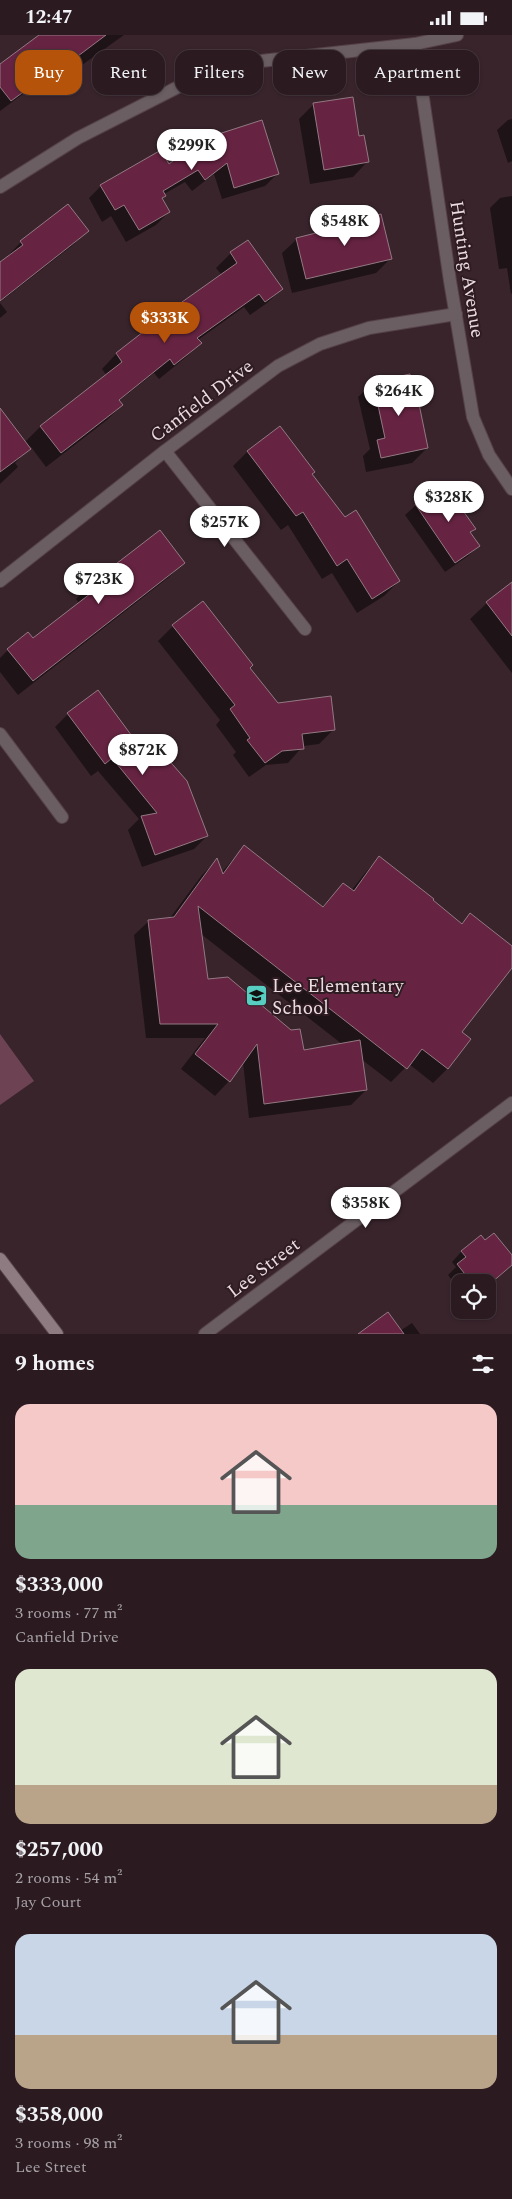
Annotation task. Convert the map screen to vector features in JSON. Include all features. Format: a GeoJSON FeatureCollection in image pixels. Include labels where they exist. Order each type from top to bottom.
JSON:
{"type":"FeatureCollection","features":[{"type":"Feature","properties":{"kind":"main road"},"geometry":{"type":"LineString","coordinates":[[0,1259],[57,1334]]}},
{"type":"Feature","properties":{"kind":"street"},"geometry":{"type":"LineString","coordinates":[[0,187],[78,139],[180,86],[261,61],[415,44],[457,35]]}},
{"type":"Feature","properties":{"kind":"street","name":"Hunting Avenue"},"geometry":{"type":"LineString","coordinates":[[415,44],[473,417],[489,455],[512,489]]}},
{"type":"Feature","properties":{"kind":"street","name":"Canfield Drive"},"geometry":{"type":"LineString","coordinates":[[0,581],[165,451],[278,366],[320,343],[369,328],[456,314]]}},
{"type":"Feature","properties":{"kind":"street"},"geometry":{"type":"LineString","coordinates":[[165,451],[305,629]]}},
{"type":"Feature","properties":{"kind":"street"},"geometry":{"type":"LineString","coordinates":[[0,734],[62,817]]}},
{"type":"Feature","properties":{"kind":"street","name":"Lee Street"},"geometry":{"type":"LineString","coordinates":[[205,1334],[512,1103]]}},
{"type":"Feature","properties":{"kind":"shaded area"},"geometry":{"type":"Polygon","coordinates":[[[0,1034],[34,1081],[0,1105],[0,1034]]]}},
{"type":"Feature","properties":{"kind":"building"},"geometry":{"type":"Polygon","coordinates":[[[39,35],[106,35],[82,53],[82,50],[19,50],[39,35]]]}},
{"type":"Feature","properties":{"kind":"building"},"geometry":{"type":"Polygon","coordinates":[[[15,53],[15,95],[19,95],[11,101],[0,87],[0,64],[15,53]]]}},
{"type":"Feature","properties":{"kind":"building"},"geometry":{"type":"Polygon","coordinates":[[[353,97],[359,136],[364,135],[369,162],[324,170],[313,103],[353,97]]]}},
{"type":"Feature","properties":{"kind":"building"},"geometry":{"type":"Polygon","coordinates":[[[262,120],[279,174],[234,188],[227,163],[205,180],[198,170],[163,191],[166,196],[162,198],[170,212],[139,230],[124,205],[115,210],[100,185],[161,150],[169,164],[200,140],[262,120]]]}},
{"type":"Feature","properties":{"kind":"building"},"geometry":{"type":"Polygon","coordinates":[[[68,204],[89,231],[0,301],[0,262],[23,245],[20,241],[68,204]]]}},
{"type":"Feature","properties":{"kind":"building"},"geometry":{"type":"Polygon","coordinates":[[[381,214],[392,259],[306,279],[296,238],[340,227],[339,224],[381,214]]]}},
{"type":"Feature","properties":{"kind":"building"},"geometry":{"type":"Polygon","coordinates":[[[248,240],[283,289],[265,302],[259,294],[197,338],[202,343],[174,365],[170,359],[119,400],[123,405],[61,453],[40,426],[122,362],[116,353],[175,307],[237,263],[230,252],[248,240]]]}},
{"type":"Feature","properties":{"kind":"building"},"geometry":{"type":"Polygon","coordinates":[[[410,374],[415,400],[418,399],[428,448],[381,458],[377,440],[385,438],[373,382],[410,374]]]}},
{"type":"Feature","properties":{"kind":"building"},"geometry":{"type":"Polygon","coordinates":[[[0,408],[31,449],[0,472],[0,408]]]}},
{"type":"Feature","properties":{"kind":"building"},"geometry":{"type":"Polygon","coordinates":[[[280,426],[315,472],[312,474],[345,517],[356,510],[400,581],[372,599],[347,559],[337,566],[303,512],[296,516],[247,451],[280,426]]]}},
{"type":"Feature","properties":{"kind":"building"},"geometry":{"type":"Polygon","coordinates":[[[444,484],[476,529],[470,532],[480,546],[455,563],[415,504],[444,484]]]}},
{"type":"Feature","properties":{"kind":"building"},"geometry":{"type":"Polygon","coordinates":[[[160,530],[185,563],[33,681],[7,649],[28,632],[33,638],[95,590],[90,584],[160,530]]]}},
{"type":"Feature","properties":{"kind":"building"},"geometry":{"type":"Polygon","coordinates":[[[512,582],[512,636],[486,602],[512,582]]]}},
{"type":"Feature","properties":{"kind":"building"},"geometry":{"type":"Polygon","coordinates":[[[203,601],[253,665],[250,668],[278,703],[331,696],[335,730],[302,734],[304,749],[282,751],[265,763],[247,740],[250,738],[230,709],[235,705],[172,625],[203,601]]]}},
{"type":"Feature","properties":{"kind":"building"},"geometry":{"type":"Polygon","coordinates":[[[98,690],[154,766],[166,757],[187,781],[208,836],[155,855],[141,816],[157,813],[112,758],[105,764],[67,713],[98,690]]]}},
{"type":"Feature","properties":{"kind":"building"},"geometry":{"type":"Polygon","coordinates":[[[244,845],[323,907],[343,883],[354,891],[379,856],[434,899],[462,924],[470,913],[512,946],[512,968],[462,1032],[471,1039],[448,1069],[422,1049],[407,1069],[198,906],[208,979],[228,977],[291,1030],[300,1029],[304,1050],[360,1040],[367,1090],[264,1104],[257,1044],[230,1082],[195,1054],[218,1024],[160,1024],[148,920],[174,917],[217,858],[223,874],[244,845]]]}},
{"type":"Feature","properties":{"kind":"building"},"geometry":{"type":"Polygon","coordinates":[[[494,1233],[512,1255],[512,1265],[496,1279],[496,1274],[465,1274],[457,1264],[466,1257],[461,1251],[481,1235],[485,1240],[494,1233]]]}},
{"type":"Feature","properties":{"kind":"building"},"geometry":{"type":"Polygon","coordinates":[[[388,1312],[404,1334],[358,1334],[388,1312]]]}},
{"type":"Feature","properties":{"kind":"place","name":"Lee Elementary School"},"geometry":{"type":"Point","coordinates":[256,996]}}]}
